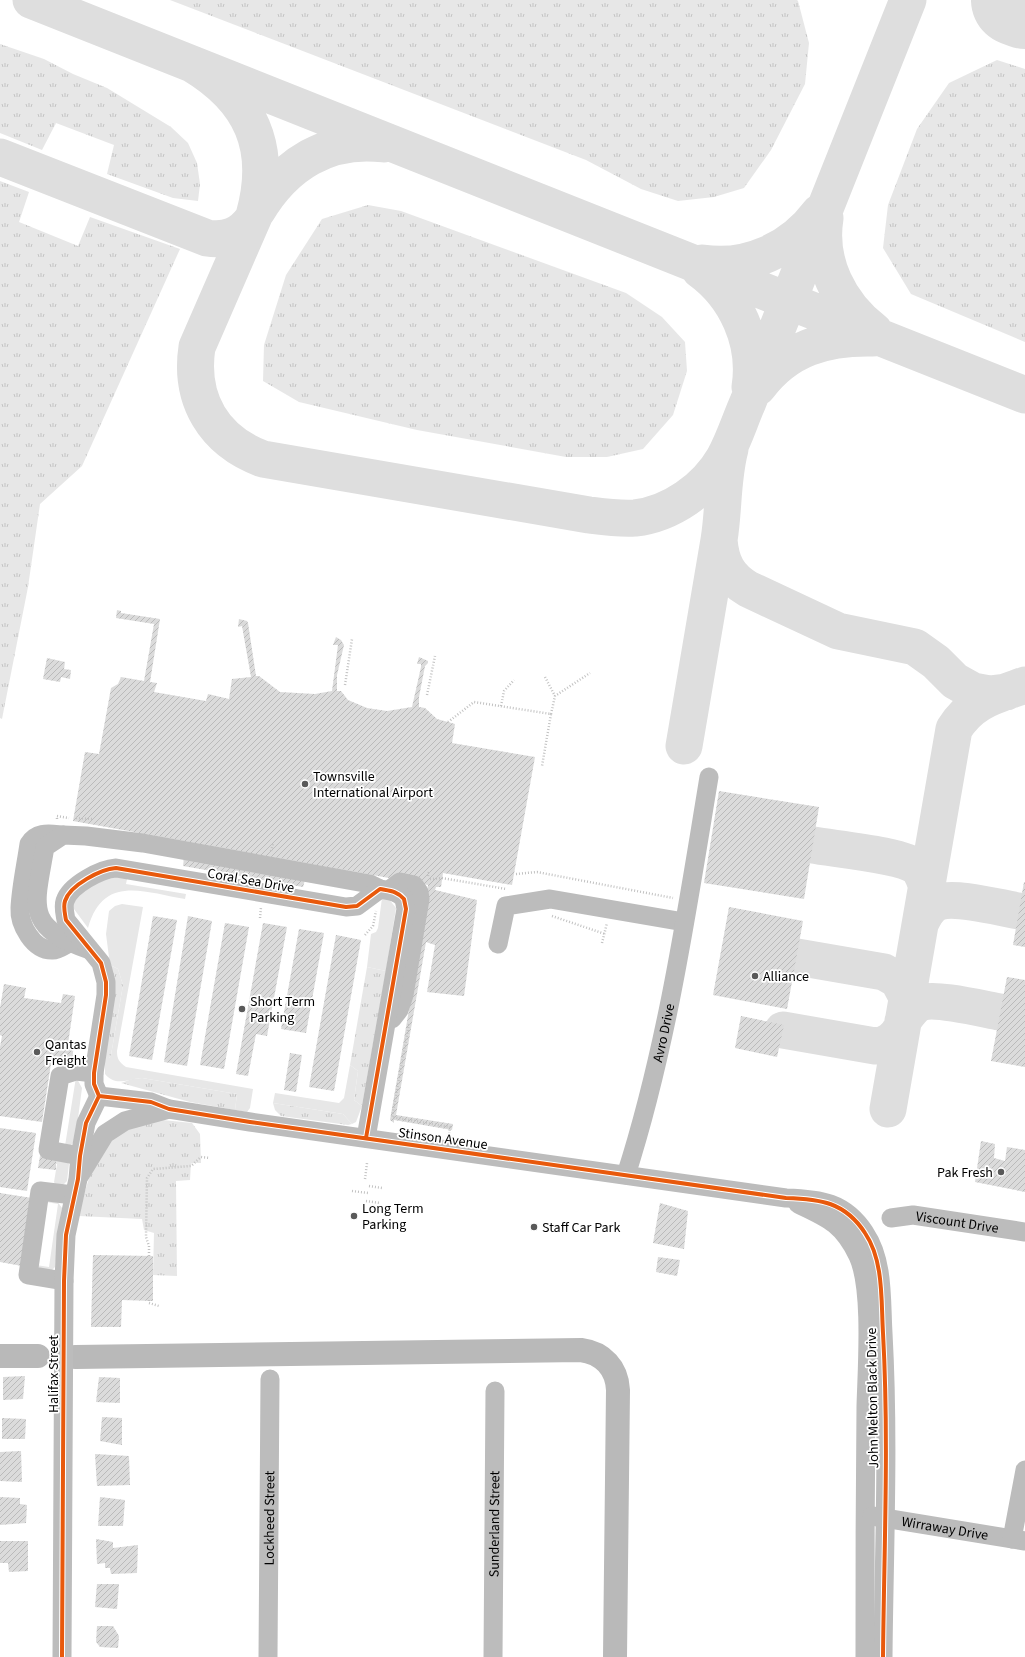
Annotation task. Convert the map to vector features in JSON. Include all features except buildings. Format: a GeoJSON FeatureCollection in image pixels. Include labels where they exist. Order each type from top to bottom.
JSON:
{"type":"FeatureCollection","features":[{"type":"Feature","properties":{"kind":"street","name":"Avro Drive"},"geometry":{"type":"LineString","coordinates":[[626,1175],[645,1110],[684,922],[682,893],[709,777]]}},
{"type":"Feature","properties":{"kind":"street"},"geometry":{"type":"LineString","coordinates":[[90,950],[69,943],[49,930],[38,915],[36,900],[45,847],[63,835],[86,836],[151,845],[370,884],[384,890],[395,892],[404,899],[406,909],[366,1138]]}},
{"type":"Feature","properties":{"kind":"street","name":"Coral Sea Drive"},"geometry":{"type":"LineString","coordinates":[[99,1096],[94,1084],[94,1073],[106,995],[106,982],[101,963],[66,920],[64,902],[68,894],[95,873],[109,868],[116,868],[346,907],[357,906],[384,890]]}},
{"type":"Feature","properties":{"kind":"street"},"geometry":{"type":"LineString","coordinates":[[498,944],[506,906],[550,899],[684,922]]}},
{"type":"Feature","properties":{"kind":"street"},"geometry":{"type":"LineString","coordinates":[[80,1156],[48,1150],[60,1076],[76,1071],[94,1073]]}},
{"type":"Feature","properties":{"kind":"street","name":"Stinson Avenue"},"geometry":{"type":"LineString","coordinates":[[99,1096],[151,1102],[168,1109],[786,1198]]}},
{"type":"Feature","properties":{"kind":"street","name":"Halifax Street"},"geometry":{"type":"LineString","coordinates":[[62,1657],[64,1281],[66,1235],[76,1187],[86,1123],[99,1096]]}},
{"type":"Feature","properties":{"kind":"street"},"geometry":{"type":"LineString","coordinates":[[64,1281],[28,1275],[40,1191],[76,1187],[105,1134],[125,1121],[168,1109]]}},
{"type":"Feature","properties":{"kind":"street","name":"John Melton Black Drive"},"geometry":{"type":"LineString","coordinates":[[786,1198],[827,1217],[840,1227],[859,1257],[864,1277],[867,1364],[865,1657]]}},
{"type":"Feature","properties":{"kind":"street","name":"John Melton Black Drive"},"geometry":{"type":"LineString","coordinates":[[786,1198],[815,1199],[829,1203],[843,1210],[856,1221],[866,1234],[873,1248],[878,1265],[886,1385],[883,1657]]}},
{"type":"Feature","properties":{"kind":"street","name":"Viscount Drive"},"geometry":{"type":"LineString","coordinates":[[890,1218],[913,1215],[1025,1232]]}},
{"type":"Feature","properties":{"kind":"street","name":"Lockheed Street"},"geometry":{"type":"LineString","coordinates":[[268,1657],[270,1379]]}},
{"type":"Feature","properties":{"kind":"street","name":"Sunderland Street"},"geometry":{"type":"LineString","coordinates":[[493,1657],[495,1391]]}},
{"type":"Feature","properties":{"kind":"street"},"geometry":{"type":"LineString","coordinates":[[1019,1540],[1025,1470]]}},
{"type":"Feature","properties":{"kind":"street","name":"Wirraway Drive"},"geometry":{"type":"LineString","coordinates":[[865,1515],[885,1517],[1019,1540]]}},
{"type":"Feature","properties":{"kind":"path"},"geometry":{"type":"LineString","coordinates":[[345,685],[352,639]]}},
{"type":"Feature","properties":{"kind":"path"},"geometry":{"type":"LineString","coordinates":[[427,695],[435,656]]}},
{"type":"Feature","properties":{"kind":"path"},"geometry":{"type":"LineString","coordinates":[[555,696],[590,673]]}},
{"type":"Feature","properties":{"kind":"path"},"geometry":{"type":"LineString","coordinates":[[542,766],[555,696],[545,677]]}},
{"type":"Feature","properties":{"kind":"path"},"geometry":{"type":"LineString","coordinates":[[501,706],[504,691],[514,680]]}},
{"type":"Feature","properties":{"kind":"path"},"geometry":{"type":"LineString","coordinates":[[448,722],[474,702],[551,714]]}},
{"type":"Feature","properties":{"kind":"path"},"geometry":{"type":"LineString","coordinates":[[516,874],[537,872],[682,893]]}},
{"type":"Feature","properties":{"kind":"path"},"geometry":{"type":"LineString","coordinates":[[410,1017],[392,1117],[450,1127],[446,1149]]}},
{"type":"Feature","properties":{"kind":"path"},"geometry":{"type":"LineString","coordinates":[[149,1256],[149,1246],[146,1237],[147,1178],[153,1169],[191,1166],[202,1157],[210,1158]]}},
{"type":"Feature","properties":{"kind":"path"},"geometry":{"type":"LineString","coordinates":[[365,1179],[367,1163]]}},
{"type":"Feature","properties":{"kind":"path"},"geometry":{"type":"LineString","coordinates":[[369,1186],[382,1188]]}},
{"type":"Feature","properties":{"kind":"path"},"geometry":{"type":"LineString","coordinates":[[352,1191],[368,1193]]}},
{"type":"Feature","properties":{"kind":"path"},"geometry":{"type":"LineString","coordinates":[[366,1201],[380,1203]]}},
{"type":"Feature","properties":{"kind":"path"},"geometry":{"type":"LineString","coordinates":[[149,1300],[149,1303],[160,1306]]}},
{"type":"Feature","properties":{"kind":"green space"},"geometry":{"type":"Polygon","coordinates":[[[170,0],[797,0],[809,43],[805,84],[771,150],[744,188],[714,197],[678,201],[641,189],[586,160],[170,0]]]}},
{"type":"Feature","properties":{"kind":"green space"},"geometry":{"type":"Polygon","coordinates":[[[0,44],[44,59],[73,74],[107,88],[171,127],[188,143],[197,163],[200,184],[198,201],[173,198],[107,174],[114,145],[56,123],[42,150],[0,133],[0,44]]]}},
{"type":"Feature","properties":{"kind":"green space"},"geometry":{"type":"Polygon","coordinates":[[[997,60],[1025,69],[1025,342],[911,294],[883,248],[888,205],[917,129],[949,83],[997,60]]]}},
{"type":"Feature","properties":{"kind":"green space"},"geometry":{"type":"Polygon","coordinates":[[[0,181],[29,192],[19,222],[78,246],[90,217],[180,249],[82,466],[40,504],[28,587],[2,719],[0,718],[0,181]]]}},
{"type":"Feature","properties":{"kind":"green space"},"geometry":{"type":"Polygon","coordinates":[[[368,205],[401,211],[626,293],[662,317],[685,342],[687,371],[673,415],[643,449],[607,457],[566,457],[417,430],[299,402],[263,381],[264,345],[286,275],[322,219],[368,205]]]}},
{"type":"Feature","properties":{"kind":"green space"},"geometry":{"type":"Polygon","coordinates":[[[128,874],[126,884],[186,894],[185,899],[140,891],[114,893],[104,900],[95,911],[88,928],[71,905],[76,897],[106,875],[128,874]]]}},
{"type":"Feature","properties":{"kind":"green space"},"geometry":{"type":"Polygon","coordinates":[[[382,898],[389,899],[396,908],[386,971],[367,967],[371,934],[376,932],[378,928],[382,898]]]}},
{"type":"Feature","properties":{"kind":"green space"},"geometry":{"type":"Polygon","coordinates":[[[122,904],[143,907],[117,1051],[119,1060],[126,1067],[253,1089],[250,1108],[247,1112],[235,1110],[237,1094],[142,1078],[118,1081],[109,1078],[105,1074],[105,1058],[109,1058],[111,1055],[123,985],[118,969],[110,965],[106,934],[109,911],[115,906],[122,904]]]}},
{"type":"Feature","properties":{"kind":"green space"},"geometry":{"type":"Polygon","coordinates":[[[110,965],[118,969],[123,985],[111,1055],[109,1058],[105,1058],[110,965]]]}},
{"type":"Feature","properties":{"kind":"green space"},"geometry":{"type":"Polygon","coordinates":[[[367,967],[386,971],[362,1106],[354,1100],[358,1071],[350,1065],[367,967]]]}},
{"type":"Feature","properties":{"kind":"green space"},"geometry":{"type":"Polygon","coordinates":[[[350,1065],[358,1071],[354,1100],[362,1106],[356,1122],[352,1124],[343,1114],[273,1103],[275,1093],[339,1103],[344,1098],[350,1065]]]}},
{"type":"Feature","properties":{"kind":"green space"},"geometry":{"type":"Polygon","coordinates":[[[76,1077],[82,1088],[75,1141],[70,1146],[65,1146],[76,1077]]]}},
{"type":"Feature","properties":{"kind":"green space"},"geometry":{"type":"Polygon","coordinates":[[[142,1078],[237,1094],[235,1110],[190,1102],[121,1083],[132,1079],[142,1078]]]}},
{"type":"Feature","properties":{"kind":"green space"},"geometry":{"type":"Polygon","coordinates":[[[273,1103],[343,1114],[352,1124],[348,1125],[281,1116],[275,1110],[273,1103]]]}},
{"type":"Feature","properties":{"kind":"green space"},"geometry":{"type":"Polygon","coordinates":[[[153,1119],[192,1123],[200,1134],[201,1163],[191,1163],[190,1180],[176,1181],[177,1276],[153,1275],[154,1233],[144,1230],[142,1219],[79,1216],[93,1166],[112,1134],[153,1119]]]}},
{"type":"Feature","properties":{"kind":"green space"},"geometry":{"type":"Polygon","coordinates":[[[56,1159],[67,1161],[69,1164],[67,1181],[62,1186],[56,1186],[54,1182],[57,1164],[55,1164],[56,1159]]]}},
{"type":"Feature","properties":{"kind":"green space"},"geometry":{"type":"Polygon","coordinates":[[[57,1201],[62,1208],[55,1267],[52,1270],[37,1269],[36,1265],[49,1267],[58,1204],[46,1202],[57,1201]]]}},
{"type":"Feature","properties":{"kind":"waterway"},"geometry":{"type":"LineString","coordinates":[[75,1357],[581,1350],[596,1354],[612,1368],[618,1390],[615,1657]]}},
{"type":"Feature","properties":{"kind":"waterway"},"geometry":{"type":"LineString","coordinates":[[0,1356],[38,1356]]}},
{"type":"Feature","properties":{"kind":"taxiway"},"geometry":{"type":"LineString","coordinates":[[31,0],[1025,395]]}},
{"type":"Feature","properties":{"kind":"taxiway"},"geometry":{"type":"LineString","coordinates":[[192,64],[213,78],[230,93],[243,110],[253,128],[259,148],[261,169],[259,191],[254,216],[197,347],[197,384],[201,401],[218,430],[246,451],[263,459],[589,515],[635,518],[648,516],[662,511],[686,498],[708,480],[728,451],[908,0]]}},
{"type":"Feature","properties":{"kind":"taxiway"},"geometry":{"type":"LineString","coordinates":[[257,211],[268,194],[281,180],[295,167],[310,157],[344,145],[364,143],[384,144]]}},
{"type":"Feature","properties":{"kind":"taxiway"},"geometry":{"type":"LineString","coordinates":[[0,157],[207,238],[221,239],[233,236],[243,230],[252,220]]}},
{"type":"Feature","properties":{"kind":"taxiway"},"geometry":{"type":"LineString","coordinates":[[702,263],[736,263],[752,260],[768,254],[796,237],[819,213]]}},
{"type":"Feature","properties":{"kind":"taxiway"},"geometry":{"type":"LineString","coordinates":[[825,218],[825,250],[828,266],[834,281],[841,295],[851,308],[874,331]]}},
{"type":"Feature","properties":{"kind":"taxiway"},"geometry":{"type":"LineString","coordinates":[[700,270],[724,293],[741,321],[747,337],[750,353],[750,387]]}},
{"type":"Feature","properties":{"kind":"taxiway"},"geometry":{"type":"LineString","coordinates":[[758,387],[769,374],[782,363],[795,354],[809,348],[839,340],[873,338]]}},
{"type":"Feature","properties":{"kind":"taxiway"},"geometry":{"type":"LineString","coordinates":[[684,746],[719,540],[724,483],[730,449]]}},
{"type":"Feature","properties":{"kind":"taxiway"},"geometry":{"type":"LineString","coordinates":[[719,540],[722,556],[727,569],[735,580],[748,589],[838,631],[915,647],[936,662],[955,681],[973,691],[989,694],[1006,692]]}},
{"type":"Feature","properties":{"kind":"taxiway"},"geometry":{"type":"LineString","coordinates":[[888,1109],[954,729],[968,711],[976,705],[994,696],[1025,685]]}},
{"type":"Feature","properties":{"kind":"taxiway"},"geometry":{"type":"LineString","coordinates":[[813,845],[868,853],[899,859],[910,863],[920,870],[927,888]]}},
{"type":"Feature","properties":{"kind":"taxiway"},"geometry":{"type":"LineString","coordinates":[[921,922],[933,905],[939,902],[947,901],[967,901],[1019,911]]}},
{"type":"Feature","properties":{"kind":"taxiway"},"geometry":{"type":"LineString","coordinates":[[797,957],[884,972],[898,980],[906,995],[907,1003]]}},
{"type":"Feature","properties":{"kind":"taxiway"},"geometry":{"type":"LineString","coordinates":[[903,1021],[910,1011],[920,1003],[936,1001],[1000,1012]]}},
{"type":"Feature","properties":{"kind":"taxiway"},"geometry":{"type":"LineString","coordinates":[[783,1030],[875,1046],[884,1044],[891,1040],[902,1027]]}},
{"type":"Feature","properties":{"kind":"runway"},"geometry":{"type":"LineString","coordinates":[[1017,0],[1025,3]]}},
{"type":"Feature","properties":{"kind":"cycle path"},"geometry":{"type":"LineString","coordinates":[[99,1096],[94,1084],[94,1073],[106,995],[106,982],[101,963],[66,920],[64,903],[68,895],[79,884],[102,871],[116,868],[346,907],[357,906],[380,889],[399,894],[404,899],[406,909],[366,1138]]}},
{"type":"Feature","properties":{"kind":"cycle path"},"geometry":{"type":"LineString","coordinates":[[99,1096],[151,1102],[169,1109],[250,1122],[786,1198],[821,1201],[831,1204],[849,1215],[865,1233],[876,1256],[879,1269],[886,1414],[883,1657]]}},
{"type":"Feature","properties":{"kind":"cycle path"},"geometry":{"type":"LineString","coordinates":[[62,1657],[64,1281],[66,1235],[78,1179],[80,1156],[86,1123],[99,1096]]}},
{"type":"Feature","properties":{"kind":"place","name":"Townsville International Airport"},"geometry":{"type":"Point","coordinates":[305,784]}},
{"type":"Feature","properties":{"kind":"place","name":"Alliance"},"geometry":{"type":"Point","coordinates":[755,976]}},
{"type":"Feature","properties":{"kind":"place","name":"Short Term Parking"},"geometry":{"type":"Point","coordinates":[242,1009]}},
{"type":"Feature","properties":{"kind":"place","name":"Qantas Freight"},"geometry":{"type":"Point","coordinates":[37,1052]}},
{"type":"Feature","properties":{"kind":"place","name":"Pak Fresh"},"geometry":{"type":"Point","coordinates":[1001,1172]}},
{"type":"Feature","properties":{"kind":"place","name":"Long Term Parking"},"geometry":{"type":"Point","coordinates":[354,1216]}},
{"type":"Feature","properties":{"kind":"place","name":"Staff Car Park"},"geometry":{"type":"Point","coordinates":[534,1227]}}]}
